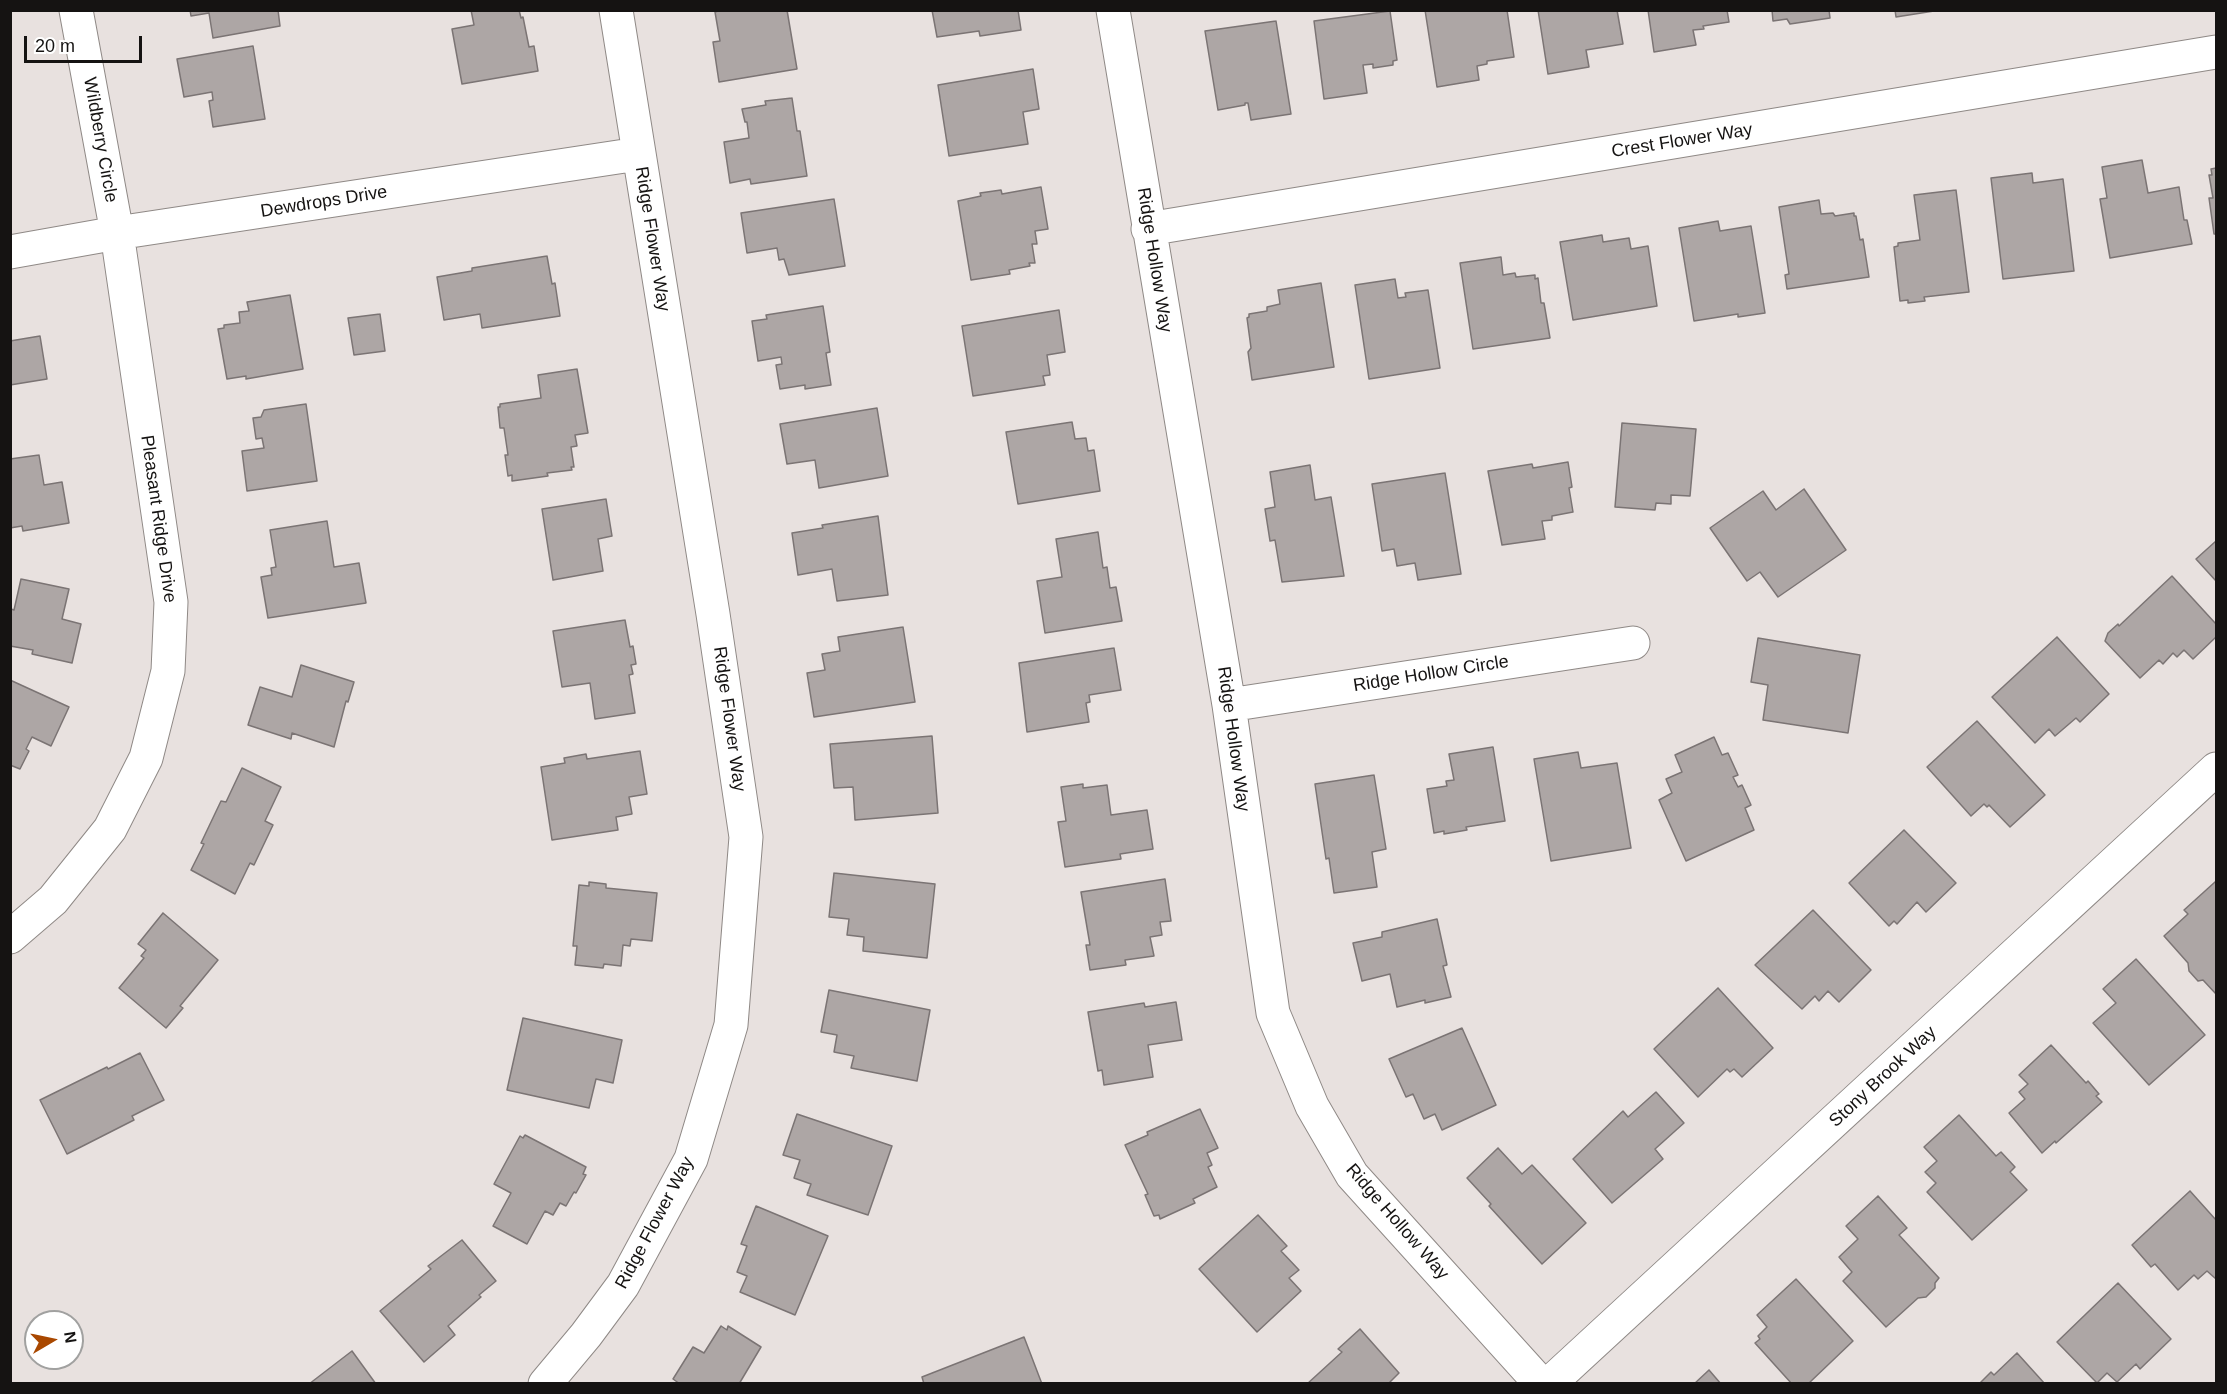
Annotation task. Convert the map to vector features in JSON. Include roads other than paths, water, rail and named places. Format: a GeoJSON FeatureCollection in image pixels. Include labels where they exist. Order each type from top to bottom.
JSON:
{"type":"FeatureCollection","features":[{"type":"Feature","properties":{"kind":"street","name":"Wildberry Circle"},"geometry":{"type":"LineString","coordinates":[[76,10],[117,233]]}},
{"type":"Feature","properties":{"kind":"street","name":"Ridge Flower Way"},"geometry":{"type":"LineString","coordinates":[[545,1383],[586,1335],[623,1285],[692,1159],[731,1025],[746,837],[711,602],[616,10]]}},
{"type":"Feature","properties":{"kind":"street","name":"Ridge Hollow Way"},"geometry":{"type":"LineString","coordinates":[[1113,10],[1229,705],[1272,1013],[1312,1106],[1352,1174],[1541,1383]]}},
{"type":"Feature","properties":{"kind":"street","name":"Crest Flower Way"},"geometry":{"type":"LineString","coordinates":[[1148,229],[2217,52]]}},
{"type":"Feature","properties":{"kind":"street","name":"Dewdrops Drive"},"geometry":{"type":"LineString","coordinates":[[10,252],[117,233],[638,154]]}},
{"type":"Feature","properties":{"kind":"street","name":"Pleasant Ridge Drive"},"geometry":{"type":"LineString","coordinates":[[10,937],[53,900],[110,829],[146,758],[168,671],[171,602],[117,233]]}},
{"type":"Feature","properties":{"kind":"street","name":"Ridge Hollow Circle"},"geometry":{"type":"LineString","coordinates":[[1229,705],[1633,643]]}},
{"type":"Feature","properties":{"kind":"street","name":"Stony Brook Way"},"geometry":{"type":"LineString","coordinates":[[1549,1383],[2217,770]]}}]}
